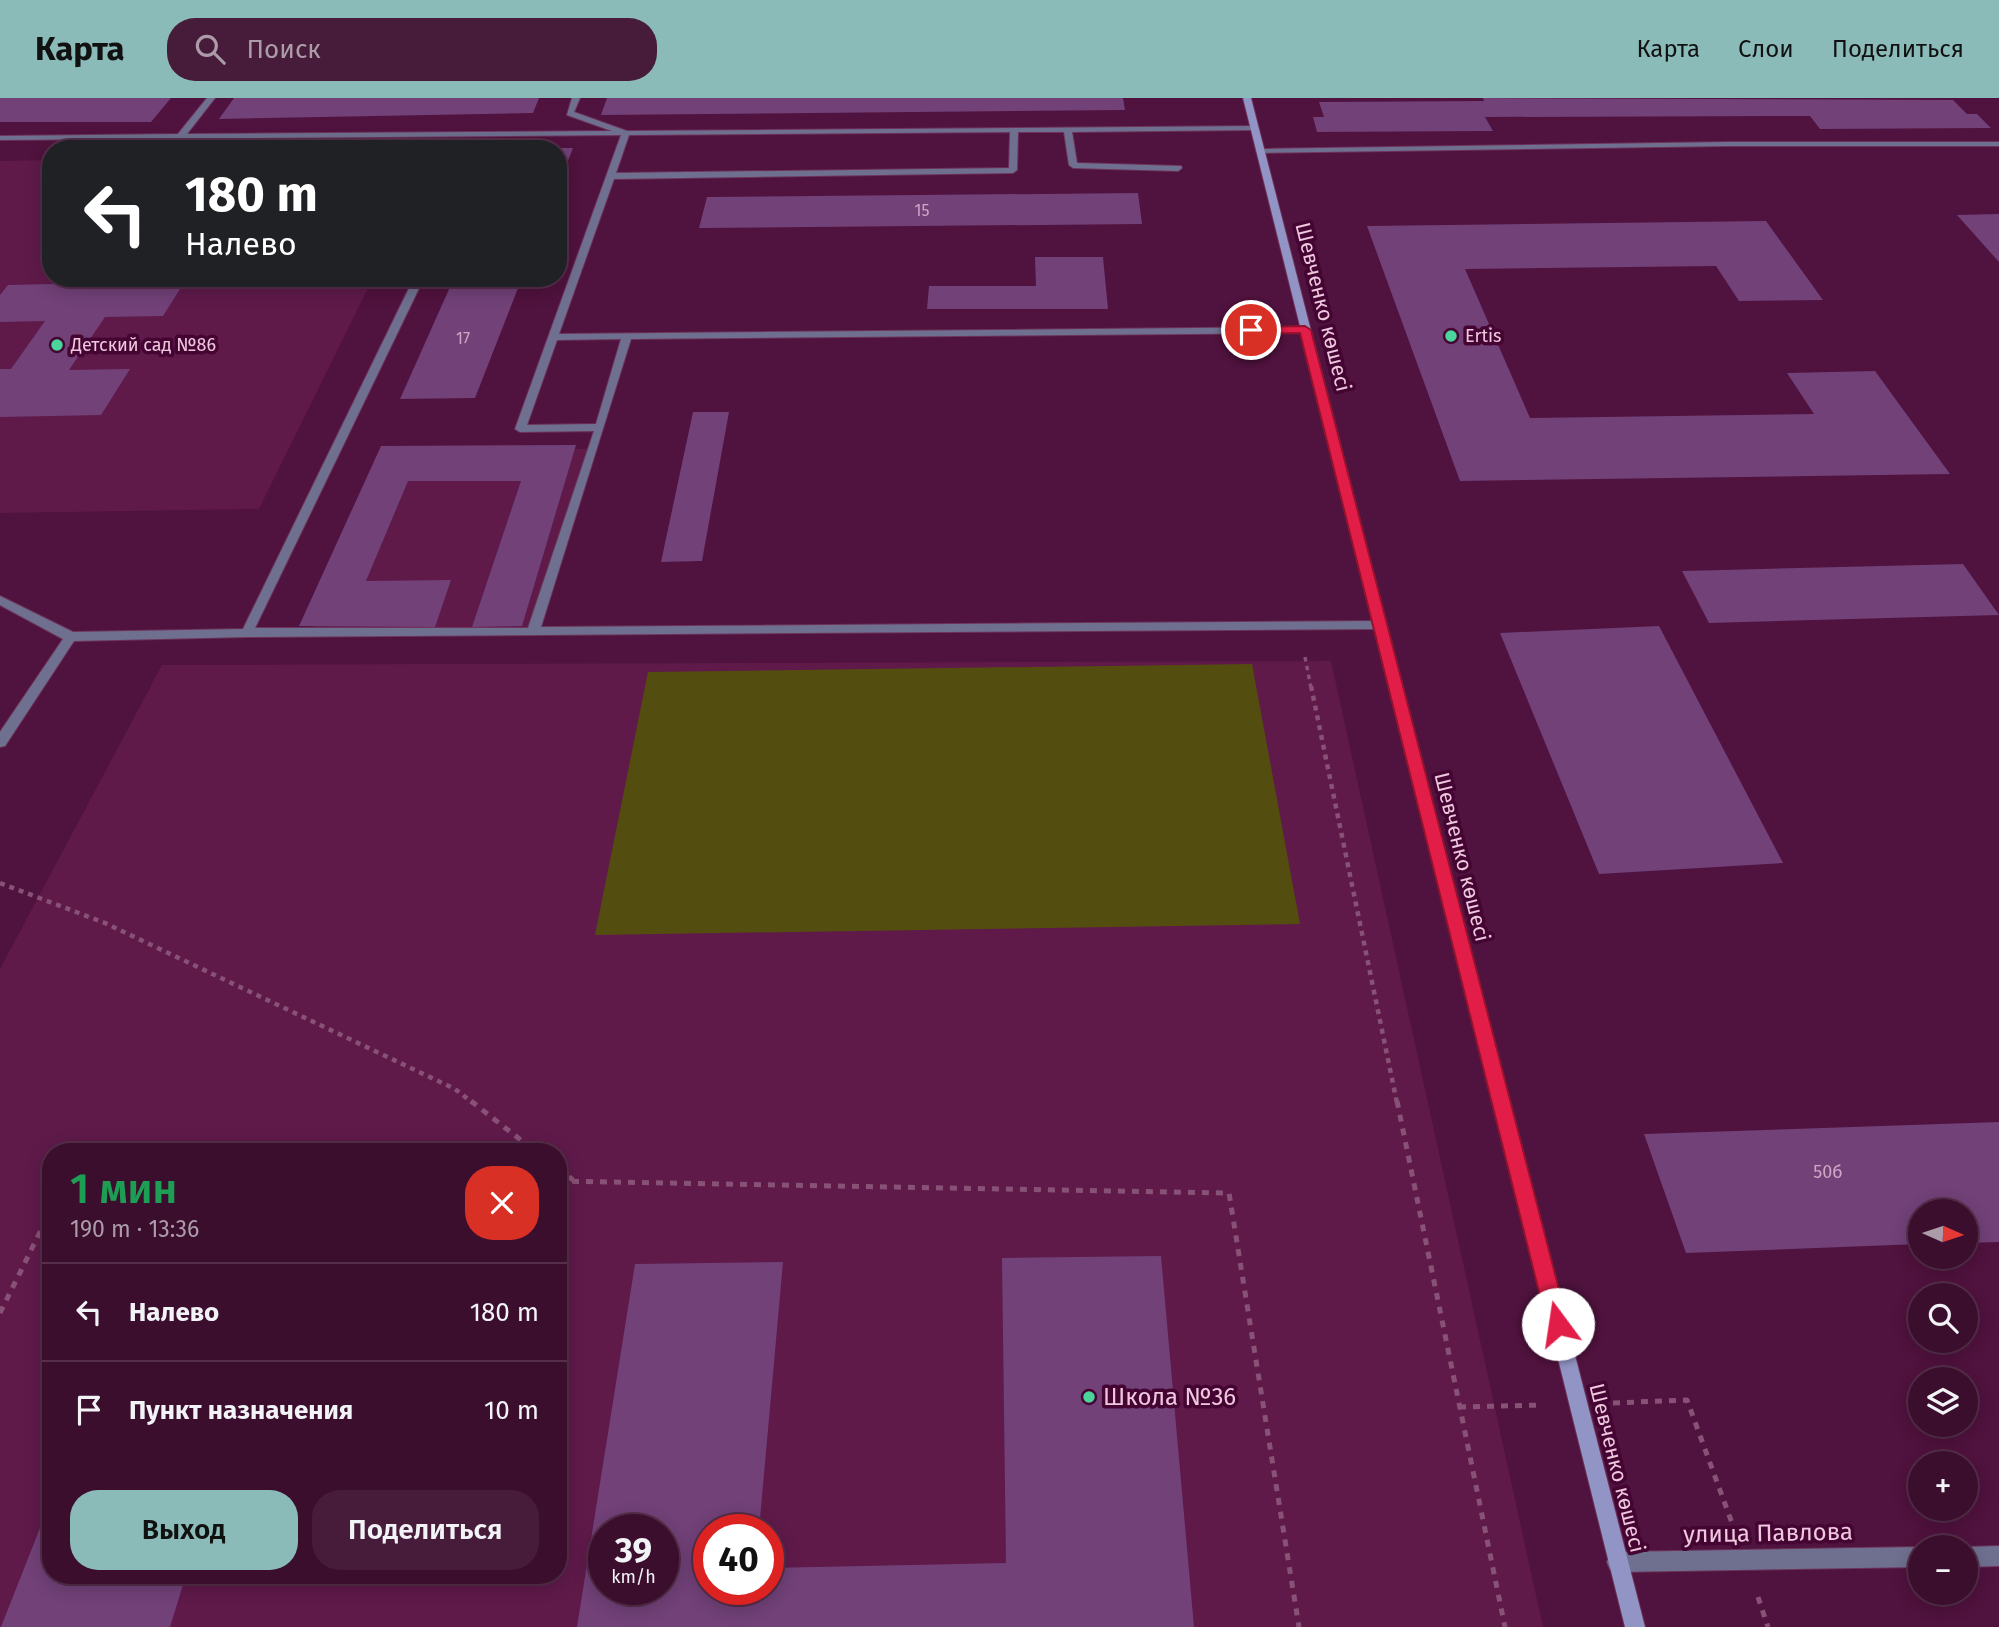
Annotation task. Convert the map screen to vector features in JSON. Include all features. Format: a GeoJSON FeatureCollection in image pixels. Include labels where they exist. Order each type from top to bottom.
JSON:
{"type":"FeatureCollection","features":[{"type":"Feature","properties":{"kind":"street"},"geometry":{"type":"LineString","coordinates":[[181,136],[211,98]]}},
{"type":"Feature","properties":{"kind":"street"},"geometry":{"type":"LineString","coordinates":[[576,98],[570,113],[626,133]]}},
{"type":"Feature","properties":{"kind":"street","name":"Шевченко көшесі"},"geometry":{"type":"LineString","coordinates":[[1247,98],[1635,1627]]}},
{"type":"Feature","properties":{"kind":"street"},"geometry":{"type":"LineString","coordinates":[[0,148],[5,138],[1254,128]]}},
{"type":"Feature","properties":{"kind":"street"},"geometry":{"type":"LineString","coordinates":[[1069,129],[1073,165],[1178,168]]}},
{"type":"Feature","properties":{"kind":"street"},"geometry":{"type":"LineString","coordinates":[[611,176],[1013,170],[1014,130]]}},
{"type":"Feature","properties":{"kind":"street"},"geometry":{"type":"LineString","coordinates":[[486,140],[489,133]]}},
{"type":"Feature","properties":{"kind":"street"},"geometry":{"type":"LineString","coordinates":[[600,427],[520,429],[626,133]]}},
{"type":"Feature","properties":{"kind":"street"},"geometry":{"type":"LineString","coordinates":[[1260,151],[1728,144],[1999,144]]}},
{"type":"Feature","properties":{"kind":"street"},"geometry":{"type":"LineString","coordinates":[[247,633],[415,287]]}},
{"type":"Feature","properties":{"kind":"street"},"geometry":{"type":"LineString","coordinates":[[553,337],[1305,330]]}},
{"type":"Feature","properties":{"kind":"street"},"geometry":{"type":"LineString","coordinates":[[533,632],[627,337]]}},
{"type":"Feature","properties":{"kind":"street"},"geometry":{"type":"LineString","coordinates":[[0,600],[71,637],[247,633],[1379,625]]}},
{"type":"Feature","properties":{"kind":"street"},"geometry":{"type":"LineString","coordinates":[[0,742],[71,637]]}},
{"type":"Feature","properties":{"kind":"street"},"geometry":{"type":"LineString","coordinates":[[1978,1557],[1999,1556]]}},
{"type":"Feature","properties":{"kind":"street","name":"улица Павлова"},"geometry":{"type":"LineString","coordinates":[[1618,1562],[1908,1557]]}},
{"type":"Feature","properties":{"kind":"path"},"geometry":{"type":"LineString","coordinates":[[1299,625],[1505,1627]]}},
{"type":"Feature","properties":{"kind":"path"},"geometry":{"type":"LineString","coordinates":[[0,883],[105,923],[455,1089],[524,1143]]}},
{"type":"Feature","properties":{"kind":"path"},"geometry":{"type":"LineString","coordinates":[[567,1175],[574,1180]]}},
{"type":"Feature","properties":{"kind":"path"},"geometry":{"type":"LineString","coordinates":[[567,1180],[801,1187],[1229,1193],[1299,1627]]}},
{"type":"Feature","properties":{"kind":"path"},"geometry":{"type":"LineString","coordinates":[[0,1313],[42,1228]]}},
{"type":"Feature","properties":{"kind":"path"},"geometry":{"type":"LineString","coordinates":[[1458,1407],[1687,1400],[1768,1627]]}},
{"type":"Feature","properties":{"kind":"shaded area"},"geometry":{"type":"Polygon","coordinates":[[[42,160],[42,287],[369,287],[259,509],[0,513],[0,161],[42,160]]]}},
{"type":"Feature","properties":{"kind":"shaded area"},"geometry":{"type":"Polygon","coordinates":[[[588,449],[533,632],[311,632],[391,450],[588,449]]]}},
{"type":"Feature","properties":{"kind":"shaded area"},"geometry":{"type":"Polygon","coordinates":[[[1331,661],[1543,1627],[0,1627],[0,969],[162,665],[1331,661]]]}},
{"type":"Feature","properties":{"kind":"shaded area"},"geometry":{"type":"Polygon","coordinates":[[[1252,664],[1300,924],[595,935],[648,672],[1252,664]]]}},
{"type":"Feature","properties":{"kind":"building"},"geometry":{"type":"Polygon","coordinates":[[[0,98],[171,98],[151,122],[0,122],[0,98]]]}},
{"type":"Feature","properties":{"kind":"building"},"geometry":{"type":"Polygon","coordinates":[[[234,98],[539,98],[533,113],[219,119],[234,98]]]}},
{"type":"Feature","properties":{"kind":"building"},"geometry":{"type":"Polygon","coordinates":[[[607,98],[1123,98],[1125,110],[601,115],[607,98]]]}},
{"type":"Feature","properties":{"kind":"building"},"geometry":{"type":"Polygon","coordinates":[[[1483,98],[1953,100],[1967,114],[1977,114],[1991,128],[1820,129],[1810,116],[1485,117],[1493,131],[1317,132],[1313,117],[1324,117],[1319,102],[1484,101],[1483,98]]]}},
{"type":"Feature","properties":{"kind":"building"},"geometry":{"type":"Polygon","coordinates":[[[567,148],[573,148],[567,163],[567,148]]]}},
{"type":"Feature","properties":{"kind":"building"},"geometry":{"type":"Polygon","coordinates":[[[1138,193],[1142,224],[699,228],[707,197],[1138,193]]]}},
{"type":"Feature","properties":{"kind":"building"},"geometry":{"type":"Polygon","coordinates":[[[1999,214],[1999,262],[1957,215],[1999,214]]]}},
{"type":"Feature","properties":{"kind":"building","name":"Ertis"},"geometry":{"type":"Polygon","coordinates":[[[1766,221],[1823,300],[1739,301],[1716,266],[1465,269],[1530,418],[1814,414],[1787,373],[1875,371],[1950,474],[1460,481],[1367,226],[1766,221]]]}},
{"type":"Feature","properties":{"kind":"building"},"geometry":{"type":"Polygon","coordinates":[[[1035,257],[1103,257],[1108,309],[927,309],[929,286],[1036,286],[1035,257]]]}},
{"type":"Feature","properties":{"kind":"building","name":"Детский сад №86"},"geometry":{"type":"Polygon","coordinates":[[[8,285],[181,287],[163,316],[105,317],[69,370],[130,369],[101,415],[0,417],[0,369],[11,369],[45,321],[0,322],[0,295],[8,285]]]}},
{"type":"Feature","properties":{"kind":"building"},"geometry":{"type":"Polygon","coordinates":[[[450,287],[518,287],[475,398],[400,399],[450,287]]]}},
{"type":"Feature","properties":{"kind":"building"},"geometry":{"type":"Polygon","coordinates":[[[693,412],[729,412],[702,561],[661,562],[693,412]]]}},
{"type":"Feature","properties":{"kind":"building"},"geometry":{"type":"Polygon","coordinates":[[[576,445],[522,626],[472,627],[521,481],[408,481],[366,581],[451,580],[435,627],[299,626],[381,446],[576,445]]]}},
{"type":"Feature","properties":{"kind":"building"},"geometry":{"type":"Polygon","coordinates":[[[1963,564],[1999,615],[1709,623],[1682,571],[1963,564]]]}},
{"type":"Feature","properties":{"kind":"building"},"geometry":{"type":"Polygon","coordinates":[[[1659,626],[1783,863],[1599,874],[1500,633],[1659,626]]]}},
{"type":"Feature","properties":{"kind":"building"},"geometry":{"type":"Polygon","coordinates":[[[1999,1122],[1999,1242],[1978,1243],[1978,1199],[1908,1199],[1908,1244],[1686,1253],[1644,1134],[1999,1122]]]}},
{"type":"Feature","properties":{"kind":"building","name":"Школа №36"},"geometry":{"type":"Polygon","coordinates":[[[1161,1256],[1194,1627],[577,1627],[588,1558],[588,1605],[679,1605],[679,1514],[595,1514],[635,1264],[783,1262],[760,1514],[693,1514],[693,1605],[784,1605],[784,1568],[1006,1563],[1002,1258],[1161,1256]]]}},
{"type":"Feature","properties":{"kind":"building"},"geometry":{"type":"Polygon","coordinates":[[[42,1523],[42,1584],[183,1584],[170,1627],[1,1627],[42,1523]]]}},
{"type":"Feature","properties":{"kind":"place","name":"Ertis"},"geometry":{"type":"Point","coordinates":[1451,336]}},
{"type":"Feature","properties":{"kind":"place","name":"Детский сад №86"},"geometry":{"type":"Point","coordinates":[57,345]}},
{"type":"Feature","properties":{"kind":"place","name":"Школа №36"},"geometry":{"type":"Point","coordinates":[1089,1397]}},
{"type":"Feature","properties":{"kind":"route"},"geometry":{"type":"LineString","coordinates":[[1251,330],[1305,330],[1558,1324]]}}]}
